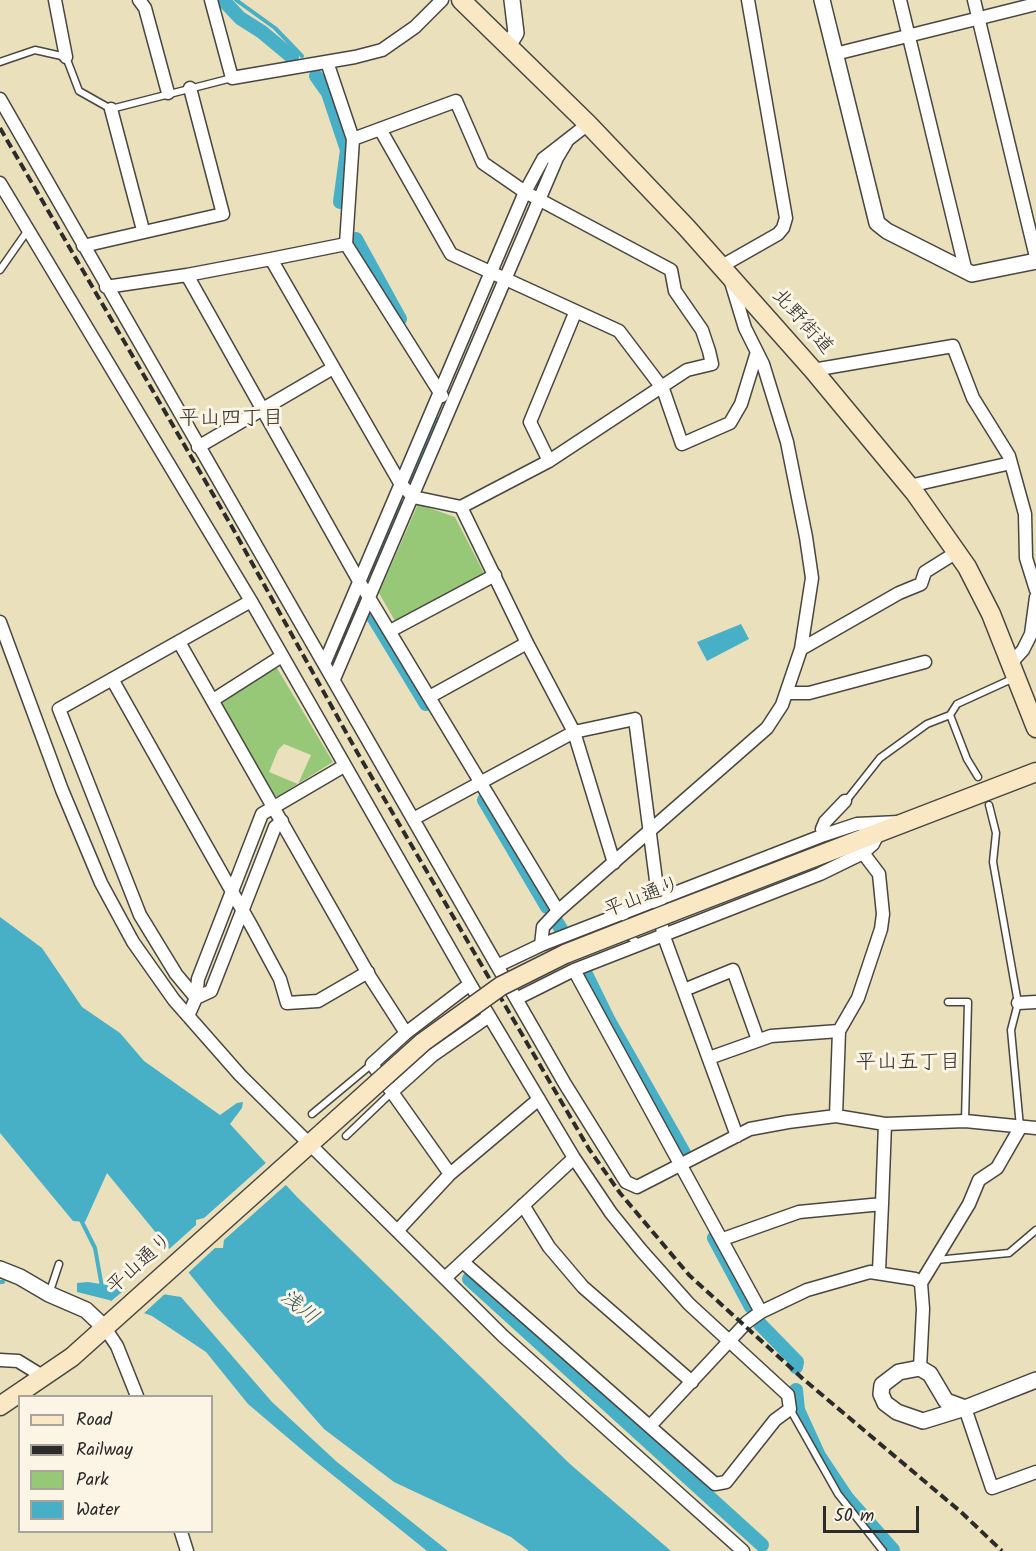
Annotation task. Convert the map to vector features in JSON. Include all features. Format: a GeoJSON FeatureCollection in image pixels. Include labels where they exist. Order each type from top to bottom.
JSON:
{"type":"FeatureCollection","features":[{"type":"Feature","properties":{"kind":"main road","name":"北野街道"},"geometry":{"type":"LineString","coordinates":[[461,0],[588,124],[725,272],[813,370],[909,486],[957,552],[991,614],[1015,669],[1036,728]]}},
{"type":"Feature","properties":{"kind":"main road","name":"平山通り"},"geometry":{"type":"LineString","coordinates":[[0,1406],[44,1377],[112,1322],[423,1042],[494,991],[565,954],[1036,772]]}},
{"type":"Feature","properties":{"kind":"street"},"geometry":{"type":"LineString","coordinates":[[55,0],[66,57]]}},
{"type":"Feature","properties":{"kind":"street"},"geometry":{"type":"LineString","coordinates":[[139,0],[145,8],[168,93]]}},
{"type":"Feature","properties":{"kind":"street"},"geometry":{"type":"LineString","coordinates":[[211,0],[232,78],[382,50],[415,27],[442,0]]}},
{"type":"Feature","properties":{"kind":"street"},"geometry":{"type":"LineString","coordinates":[[508,46],[516,33],[512,0]]}},
{"type":"Feature","properties":{"kind":"street"},"geometry":{"type":"LineString","coordinates":[[541,945],[543,927],[558,911],[753,743],[767,728],[786,693],[801,649],[810,595],[810,560],[787,442],[757,352],[745,327],[725,272],[778,234],[786,218],[748,0]]}},
{"type":"Feature","properties":{"kind":"street"},"geometry":{"type":"LineString","coordinates":[[822,0],[877,223],[887,231],[966,272],[979,274],[1036,259],[974,0]]}},
{"type":"Feature","properties":{"kind":"street"},"geometry":{"type":"LineString","coordinates":[[900,0],[966,272]]}},
{"type":"Feature","properties":{"kind":"street"},"geometry":{"type":"LineString","coordinates":[[835,54],[1036,4]]}},
{"type":"Feature","properties":{"kind":"street"},"geometry":{"type":"LineString","coordinates":[[327,62],[353,140],[346,244],[440,392],[449,411]]}},
{"type":"Feature","properties":{"kind":"street"},"geometry":{"type":"LineString","coordinates":[[83,246],[143,230],[223,214],[190,88]]}},
{"type":"Feature","properties":{"kind":"street"},"geometry":{"type":"LineString","coordinates":[[0,99],[593,1132],[626,1182],[637,1187],[683,1166],[750,1129],[836,1116],[885,1124],[965,1121],[1036,1128]]}},
{"type":"Feature","properties":{"kind":"street"},"geometry":{"type":"LineString","coordinates":[[271,259],[400,483],[413,496],[461,507],[549,461],[663,389],[687,370],[712,364],[702,330],[675,291],[671,270],[525,192],[483,163],[456,101],[353,140]]}},
{"type":"Feature","properties":{"kind":"street"},"geometry":{"type":"LineString","coordinates":[[111,109],[143,230]]}},
{"type":"Feature","properties":{"kind":"street"},"geometry":{"type":"LineString","coordinates":[[325,662],[525,192],[543,159],[588,124]]}},
{"type":"Feature","properties":{"kind":"street"},"geometry":{"type":"LineString","coordinates":[[380,129],[451,254],[505,281],[619,331],[663,389],[682,444],[730,423],[741,404],[757,352]]}},
{"type":"Feature","properties":{"kind":"street"},"geometry":{"type":"LineString","coordinates":[[334,679],[557,158],[568,140]]}},
{"type":"Feature","properties":{"kind":"street"},"geometry":{"type":"LineString","coordinates":[[0,184],[251,601],[470,984],[574,1158],[611,1213],[641,1250],[689,1304],[788,1395],[790,1409],[775,1420],[726,1482],[718,1485],[711,1483],[650,1426],[464,1263]]}},
{"type":"Feature","properties":{"kind":"street"},"geometry":{"type":"LineString","coordinates":[[106,287],[187,275],[346,244]]}},
{"type":"Feature","properties":{"kind":"street"},"geometry":{"type":"LineString","coordinates":[[187,275],[359,581],[431,696],[558,911]]}},
{"type":"Feature","properties":{"kind":"street"},"geometry":{"type":"LineString","coordinates":[[549,461],[530,422],[575,313]]}},
{"type":"Feature","properties":{"kind":"street"},"geometry":{"type":"LineString","coordinates":[[813,370],[954,346],[974,398],[1000,438],[1011,463],[1025,514],[1026,558],[1036,590]]}},
{"type":"Feature","properties":{"kind":"street"},"geometry":{"type":"LineString","coordinates":[[198,447],[333,368]]}},
{"type":"Feature","properties":{"kind":"street"},"geometry":{"type":"LineString","coordinates":[[909,486],[1011,463]]}},
{"type":"Feature","properties":{"kind":"street"},"geometry":{"type":"LineString","coordinates":[[461,507],[527,643],[574,732],[614,863]]}},
{"type":"Feature","properties":{"kind":"street"},"geometry":{"type":"LineString","coordinates":[[801,649],[899,592],[921,584],[925,572],[957,552]]}},
{"type":"Feature","properties":{"kind":"street"},"geometry":{"type":"LineString","coordinates":[[390,631],[495,575]]}},
{"type":"Feature","properties":{"kind":"street"},"geometry":{"type":"LineString","coordinates":[[1015,669],[1031,633],[1036,597]]}},
{"type":"Feature","properties":{"kind":"street"},"geometry":{"type":"LineString","coordinates":[[196,998],[176,974],[140,915],[59,709],[251,601]]}},
{"type":"Feature","properties":{"kind":"street"},"geometry":{"type":"LineString","coordinates":[[0,622],[62,790],[101,883],[134,942],[188,1016],[240,1075],[313,1141],[445,1278],[518,1349],[743,1551]]}},
{"type":"Feature","properties":{"kind":"street"},"geometry":{"type":"LineString","coordinates":[[179,642],[368,972],[406,1033]]}},
{"type":"Feature","properties":{"kind":"street"},"geometry":{"type":"LineString","coordinates":[[431,696],[527,643]]}},
{"type":"Feature","properties":{"kind":"street"},"geometry":{"type":"LineString","coordinates":[[213,700],[282,656]]}},
{"type":"Feature","properties":{"kind":"street"},"geometry":{"type":"LineString","coordinates":[[786,693],[809,693],[925,662]]}},
{"type":"Feature","properties":{"kind":"street"},"geometry":{"type":"LineString","coordinates":[[112,680],[280,979],[287,1003],[318,1001],[368,972]]}},
{"type":"Feature","properties":{"kind":"street"},"geometry":{"type":"LineString","coordinates":[[413,819],[574,732],[635,718],[648,834],[653,843],[663,934],[737,1136]]}},
{"type":"Feature","properties":{"kind":"street"},"geometry":{"type":"LineString","coordinates":[[188,1016],[196,998],[198,980],[262,814],[344,766]]}},
{"type":"Feature","properties":{"kind":"street"},"geometry":{"type":"LineString","coordinates":[[824,835],[822,829],[825,822],[845,801]]}},
{"type":"Feature","properties":{"kind":"street"},"geometry":{"type":"LineString","coordinates":[[196,998],[211,991],[275,827],[282,821]]}},
{"type":"Feature","properties":{"kind":"street"},"geometry":{"type":"LineString","coordinates":[[499,965],[541,945],[658,898],[824,835],[857,824],[879,821],[905,822]]}},
{"type":"Feature","properties":{"kind":"street"},"geometry":{"type":"LineString","coordinates":[[518,998],[574,970],[820,874],[863,853],[873,844],[879,832]]}},
{"type":"Feature","properties":{"kind":"street"},"geometry":{"type":"LineString","coordinates":[[836,1116],[839,1031],[858,998],[881,929],[883,914],[879,874],[863,853]]}},
{"type":"Feature","properties":{"kind":"street"},"geometry":{"type":"LineString","coordinates":[[574,970],[761,1312]]}},
{"type":"Feature","properties":{"kind":"street"},"geometry":{"type":"LineString","coordinates":[[684,990],[733,970],[758,1040]]}},
{"type":"Feature","properties":{"kind":"street"},"geometry":{"type":"LineString","coordinates":[[450,1174],[372,1064],[406,1033],[470,984]]}},
{"type":"Feature","properties":{"kind":"street"},"geometry":{"type":"LineString","coordinates":[[1018,1003],[1036,1002]]}},
{"type":"Feature","properties":{"kind":"street"},"geometry":{"type":"LineString","coordinates":[[393,1091],[434,1055],[489,1016]]}},
{"type":"Feature","properties":{"kind":"street"},"geometry":{"type":"LineString","coordinates":[[709,1058],[758,1040],[839,1031]]}},
{"type":"Feature","properties":{"kind":"street"},"geometry":{"type":"LineString","coordinates":[[398,1230],[450,1174],[538,1100]]}},
{"type":"Feature","properties":{"kind":"street"},"geometry":{"type":"LineString","coordinates":[[879,1272],[885,1124]]}},
{"type":"Feature","properties":{"kind":"street"},"geometry":{"type":"LineString","coordinates":[[920,1368],[923,1309],[921,1283],[969,1204],[980,1180],[997,1168],[1020,1128]]}},
{"type":"Feature","properties":{"kind":"street"},"geometry":{"type":"LineString","coordinates":[[445,1278],[464,1263],[574,1158]]}},
{"type":"Feature","properties":{"kind":"street"},"geometry":{"type":"LineString","coordinates":[[723,1239],[799,1212],[882,1204]]}},
{"type":"Feature","properties":{"kind":"street"},"geometry":{"type":"LineString","coordinates":[[523,1205],[549,1247],[584,1287],[692,1382]]}},
{"type":"Feature","properties":{"kind":"street"},"geometry":{"type":"LineString","coordinates":[[0,1269],[112,1322],[117,1346],[137,1395]]}},
{"type":"Feature","properties":{"kind":"street"},"geometry":{"type":"LineString","coordinates":[[650,1426],[729,1341],[761,1312],[830,1282],[879,1272],[915,1279],[921,1283]]}},
{"type":"Feature","properties":{"kind":"street"},"geometry":{"type":"LineString","coordinates":[[0,1360],[18,1361],[44,1377]]}},
{"type":"Feature","properties":{"kind":"street"},"geometry":{"type":"LineString","coordinates":[[965,1408],[946,1401],[930,1374],[920,1368],[912,1368],[888,1378],[882,1384],[881,1394],[885,1403],[897,1412],[923,1421],[965,1408],[1036,1380]]}},
{"type":"Feature","properties":{"kind":"street"},"geometry":{"type":"LineString","coordinates":[[965,1408],[992,1488],[1036,1472]]}},
{"type":"Feature","properties":{"kind":"street"},"geometry":{"type":"LineString","coordinates":[[181,1533],[187,1551]]}},
{"type":"Feature","properties":{"kind":"lane"},"geometry":{"type":"LineString","coordinates":[[0,62],[35,50],[66,57],[79,91],[111,109],[232,78]]}},
{"type":"Feature","properties":{"kind":"lane"},"geometry":{"type":"LineString","coordinates":[[0,270],[28,230]]}},
{"type":"Feature","properties":{"kind":"lane"},"geometry":{"type":"LineString","coordinates":[[845,801],[880,758],[920,729],[950,715],[957,704],[1015,669]]}},
{"type":"Feature","properties":{"kind":"lane"},"geometry":{"type":"LineString","coordinates":[[950,715],[967,759],[978,777]]}},
{"type":"Feature","properties":{"kind":"lane"},"geometry":{"type":"LineString","coordinates":[[989,805],[996,833],[993,862],[1018,1003],[1011,1030],[1020,1128]]}},
{"type":"Feature","properties":{"kind":"lane"},"geometry":{"type":"LineString","coordinates":[[625,912],[623,929],[626,937]]}},
{"type":"Feature","properties":{"kind":"lane"},"geometry":{"type":"LineString","coordinates":[[512,978],[607,934],[626,937],[640,943]]}},
{"type":"Feature","properties":{"kind":"lane"},"geometry":{"type":"LineString","coordinates":[[381,1075],[472,1002]]}},
{"type":"Feature","properties":{"kind":"lane"},"geometry":{"type":"LineString","coordinates":[[948,1002],[968,1002],[965,1121]]}},
{"type":"Feature","properties":{"kind":"lane"},"geometry":{"type":"LineString","coordinates":[[312,1114],[372,1064]]}},
{"type":"Feature","properties":{"kind":"lane"},"geometry":{"type":"LineString","coordinates":[[346,1136],[393,1091]]}},
{"type":"Feature","properties":{"kind":"lane"},"geometry":{"type":"LineString","coordinates":[[936,1260],[1009,1252],[1036,1230]]}},
{"type":"Feature","properties":{"kind":"lane"},"geometry":{"type":"LineString","coordinates":[[49,1294],[58,1264]]}},
{"type":"Feature","properties":{"kind":"lane"},"geometry":{"type":"LineString","coordinates":[[790,1409],[838,1494],[883,1551]]}},
{"type":"Feature","properties":{"kind":"green space"},"geometry":{"type":"Polygon","coordinates":[[[418,504],[455,517],[485,575],[395,621],[379,593],[418,504]]]}},
{"type":"Feature","properties":{"kind":"green space"},"geometry":{"type":"Polygon","coordinates":[[[272,667],[277,668],[333,762],[298,783],[311,755],[284,744],[278,750],[269,772],[298,784],[275,796],[221,703],[222,699],[272,667]]]}},
{"type":"Feature","properties":{"kind":"water"},"geometry":{"type":"Polygon","coordinates":[[[741,624],[749,639],[707,661],[697,642],[741,624]]]}},
{"type":"Feature","properties":{"kind":"water","name":"浅川"},"geometry":{"type":"Polygon","coordinates":[[[0,917],[42,948],[82,1007],[120,1033],[144,1061],[220,1115],[237,1103],[243,1102],[242,1108],[230,1124],[297,1197],[570,1464],[671,1551],[529,1551],[511,1537],[394,1482],[324,1429],[216,1306],[107,1173],[85,1222],[73,1221],[0,1133],[0,917]]]}},
{"type":"Feature","properties":{"kind":"water"},"geometry":{"type":"Polygon","coordinates":[[[88,1282],[181,1297],[272,1402],[337,1462],[448,1551],[427,1551],[314,1460],[248,1404],[206,1352],[152,1316],[109,1300],[77,1292],[77,1283],[88,1282]]]}},
{"type":"Feature","properties":{"kind":"pier"},"geometry":{"type":"Polygon","coordinates":[[[268,1161],[288,1183],[224,1240],[223,1248],[215,1248],[187,1274],[167,1251],[196,1225],[196,1220],[204,1218],[268,1161]]]}},
{"type":"Feature","properties":{"kind":"pier"},"geometry":{"type":"Polygon","coordinates":[[[129,1286],[167,1292],[142,1315],[109,1303],[129,1286]]]}},
{"type":"Feature","properties":{"kind":"waterway"},"geometry":{"type":"LineString","coordinates":[[223,0],[240,18],[262,32],[292,57]]}},
{"type":"Feature","properties":{"kind":"waterway"},"geometry":{"type":"LineString","coordinates":[[236,0],[275,28],[302,56]]}},
{"type":"Feature","properties":{"kind":"waterway"},"geometry":{"type":"LineString","coordinates":[[316,76],[328,93],[347,150],[340,202]]}},
{"type":"Feature","properties":{"kind":"waterway"},"geometry":{"type":"LineString","coordinates":[[356,239],[400,319]]}},
{"type":"Feature","properties":{"kind":"waterway"},"geometry":{"type":"LineString","coordinates":[[410,480],[434,423]]}},
{"type":"Feature","properties":{"kind":"waterway"},"geometry":{"type":"LineString","coordinates":[[373,568],[399,507]]}},
{"type":"Feature","properties":{"kind":"waterway"},"geometry":{"type":"LineString","coordinates":[[372,615],[426,704]]}},
{"type":"Feature","properties":{"kind":"waterway"},"geometry":{"type":"LineString","coordinates":[[484,800],[547,907]]}},
{"type":"Feature","properties":{"kind":"waterway"},"geometry":{"type":"LineString","coordinates":[[556,921],[561,929]]}},
{"type":"Feature","properties":{"kind":"waterway"},"geometry":{"type":"LineString","coordinates":[[585,972],[609,1021],[684,1153]]}},
{"type":"Feature","properties":{"kind":"waterway"},"geometry":{"type":"LineString","coordinates":[[80,1218],[95,1248],[102,1287]]}},
{"type":"Feature","properties":{"kind":"waterway"},"geometry":{"type":"LineString","coordinates":[[714,1238],[751,1307]]}},
{"type":"Feature","properties":{"kind":"waterway"},"geometry":{"type":"LineString","coordinates":[[469,1279],[762,1545]]}},
{"type":"Feature","properties":{"kind":"waterway"},"geometry":{"type":"LineString","coordinates":[[760,1324],[797,1362],[796,1367]]}},
{"type":"Feature","properties":{"kind":"waterway"},"geometry":{"type":"LineString","coordinates":[[796,1390],[798,1410],[819,1456],[847,1498],[893,1550]]}},
{"type":"Feature","properties":{"kind":"railway"},"geometry":{"type":"LineString","coordinates":[[0,128],[232,527],[357,752],[589,1149],[620,1193],[689,1275],[802,1378],[961,1512],[1002,1551]]}},
{"type":"Feature","properties":{"kind":"district","name":"平山四丁目"},"geometry":{"type":"Point","coordinates":[231,420]}},
{"type":"Feature","properties":{"kind":"district","name":"平山五丁目"},"geometry":{"type":"Point","coordinates":[908,1064]}}]}
